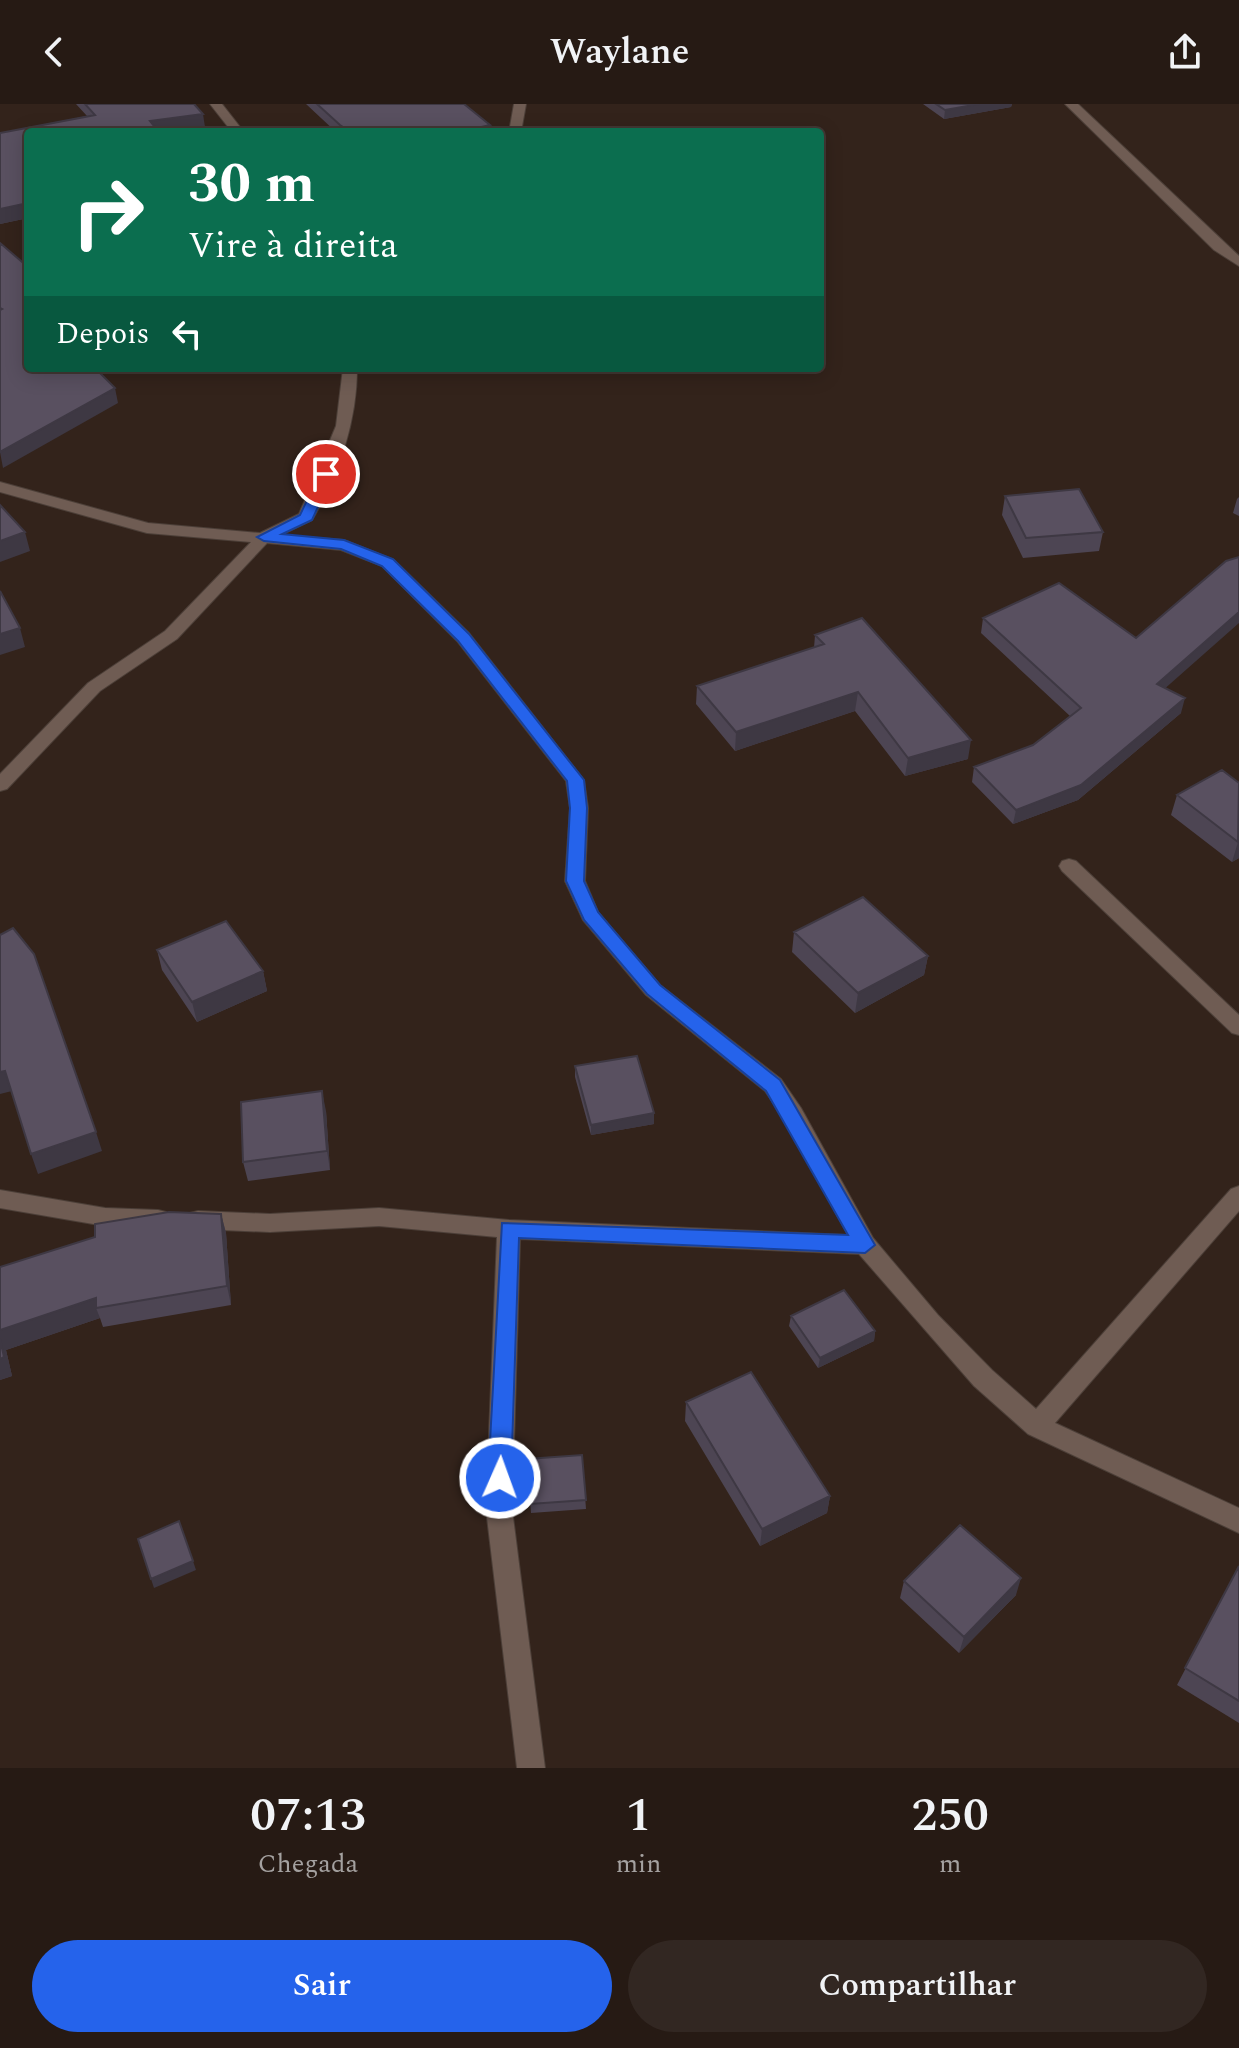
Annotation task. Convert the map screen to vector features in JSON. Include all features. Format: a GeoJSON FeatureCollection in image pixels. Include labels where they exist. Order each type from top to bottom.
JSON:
{"type":"FeatureCollection","features":[{"type":"Feature","properties":{"kind":"street"},"geometry":{"type":"LineString","coordinates":[[216,104],[235,128]]}},
{"type":"Feature","properties":{"kind":"street"},"geometry":{"type":"LineString","coordinates":[[516,128],[520,104]]}},
{"type":"Feature","properties":{"kind":"street"},"geometry":{"type":"LineString","coordinates":[[1071,104],[1219,247],[1239,262]]}},
{"type":"Feature","properties":{"kind":"street"},"geometry":{"type":"LineString","coordinates":[[0,785],[94,687],[171,635],[264,537],[306,517],[337,449],[351,398],[350,372]]}},
{"type":"Feature","properties":{"kind":"street"},"geometry":{"type":"LineString","coordinates":[[0,487],[147,528],[344,545],[388,563],[463,637],[575,780],[579,808],[575,881],[590,915],[653,990],[773,1085],[865,1245],[972,1367],[1037,1426],[1239,1521]]}},
{"type":"Feature","properties":{"kind":"street"},"geometry":{"type":"LineString","coordinates":[[1069,866],[1239,1027]]}},
{"type":"Feature","properties":{"kind":"street"},"geometry":{"type":"LineString","coordinates":[[1037,1426],[1239,1195]]}},
{"type":"Feature","properties":{"kind":"street"},"geometry":{"type":"LineString","coordinates":[[0,1199],[105,1217],[270,1223],[379,1217],[509,1229],[865,1245]]}},
{"type":"Feature","properties":{"kind":"street"},"geometry":{"type":"LineString","coordinates":[[509,1229],[499,1509],[531,1768]]}},
{"type":"Feature","properties":{"kind":"building"},"geometry":{"type":"Polygon","coordinates":[[[85,104],[194,104],[203,114],[150,121],[156,128],[26,128],[95,115],[85,104]]]}},
{"type":"Feature","properties":{"kind":"building"},"geometry":{"type":"Polygon","coordinates":[[[317,104],[464,104],[490,125],[477,128],[345,128],[317,104]]]}},
{"type":"Feature","properties":{"kind":"building"},"geometry":{"type":"Polygon","coordinates":[[[936,104],[979,104],[945,110],[936,104]]]}},
{"type":"Feature","properties":{"kind":"building"},"geometry":{"type":"Polygon","coordinates":[[[24,128],[24,204],[0,209],[0,133],[24,128]]]}},
{"type":"Feature","properties":{"kind":"building"},"geometry":{"type":"Polygon","coordinates":[[[0,243],[24,264],[24,372],[99,372],[115,388],[0,452],[2,309],[0,243]]]}},
{"type":"Feature","properties":{"kind":"building"},"geometry":{"type":"Polygon","coordinates":[[[1079,489],[1103,532],[1026,538],[1005,496],[1079,489]]]}},
{"type":"Feature","properties":{"kind":"building"},"geometry":{"type":"Polygon","coordinates":[[[0,505],[25,532],[0,541],[0,505]]]}},
{"type":"Feature","properties":{"kind":"building"},"geometry":{"type":"Polygon","coordinates":[[[1239,557],[1239,612],[1157,684],[1185,698],[1081,785],[1016,810],[974,767],[1033,745],[1081,708],[983,618],[1059,583],[1136,638],[1226,561],[1239,557]]]}},
{"type":"Feature","properties":{"kind":"building"},"geometry":{"type":"Polygon","coordinates":[[[0,591],[20,628],[0,634],[0,591]]]}},
{"type":"Feature","properties":{"kind":"building"},"geometry":{"type":"Polygon","coordinates":[[[862,618],[971,740],[908,758],[858,692],[736,732],[697,686],[824,644],[815,635],[862,618]]]}},
{"type":"Feature","properties":{"kind":"building"},"geometry":{"type":"Polygon","coordinates":[[[1222,770],[1239,783],[1238,842],[1177,795],[1222,770]]]}},
{"type":"Feature","properties":{"kind":"building"},"geometry":{"type":"Polygon","coordinates":[[[863,897],[928,956],[858,993],[794,932],[863,897]]]}},
{"type":"Feature","properties":{"kind":"building"},"geometry":{"type":"Polygon","coordinates":[[[226,921],[263,971],[192,1002],[157,950],[226,921]]]}},
{"type":"Feature","properties":{"kind":"building"},"geometry":{"type":"Polygon","coordinates":[[[13,928],[34,954],[96,1132],[31,1154],[5,1071],[0,1072],[0,935],[13,928]]]}},
{"type":"Feature","properties":{"kind":"building"},"geometry":{"type":"Polygon","coordinates":[[[637,1056],[654,1113],[591,1125],[575,1066],[637,1056]]]}},
{"type":"Feature","properties":{"kind":"building"},"geometry":{"type":"Polygon","coordinates":[[[322,1091],[327,1151],[243,1162],[241,1102],[322,1091]]]}},
{"type":"Feature","properties":{"kind":"building"},"geometry":{"type":"Polygon","coordinates":[[[169,1212],[221,1214],[227,1286],[96,1308],[96,1298],[0,1330],[0,1267],[95,1237],[95,1224],[169,1212]]]}},
{"type":"Feature","properties":{"kind":"building"},"geometry":{"type":"Polygon","coordinates":[[[844,1290],[875,1331],[820,1358],[791,1316],[844,1290]]]}},
{"type":"Feature","properties":{"kind":"building"},"geometry":{"type":"Polygon","coordinates":[[[751,1372],[830,1496],[762,1529],[686,1402],[751,1372]]]}},
{"type":"Feature","properties":{"kind":"building"},"geometry":{"type":"Polygon","coordinates":[[[582,1455],[586,1500],[530,1504],[527,1459],[582,1455]]]}},
{"type":"Feature","properties":{"kind":"building"},"geometry":{"type":"Polygon","coordinates":[[[179,1521],[193,1561],[151,1579],[138,1539],[179,1521]]]}},
{"type":"Feature","properties":{"kind":"building"},"geometry":{"type":"Polygon","coordinates":[[[960,1525],[1021,1578],[964,1637],[904,1581],[960,1525]]]}},
{"type":"Feature","properties":{"kind":"building"},"geometry":{"type":"Polygon","coordinates":[[[1239,1566],[1239,1701],[1185,1668],[1239,1566]]]}},
{"type":"Feature","properties":{"kind":"route"},"geometry":{"type":"LineString","coordinates":[[326,474],[306,517],[264,537],[344,545],[388,563],[463,637],[575,780],[579,808],[575,835],[575,881],[590,915],[619,954],[653,990],[773,1085],[793,1114],[865,1245],[509,1229],[500,1478]]}}]}
